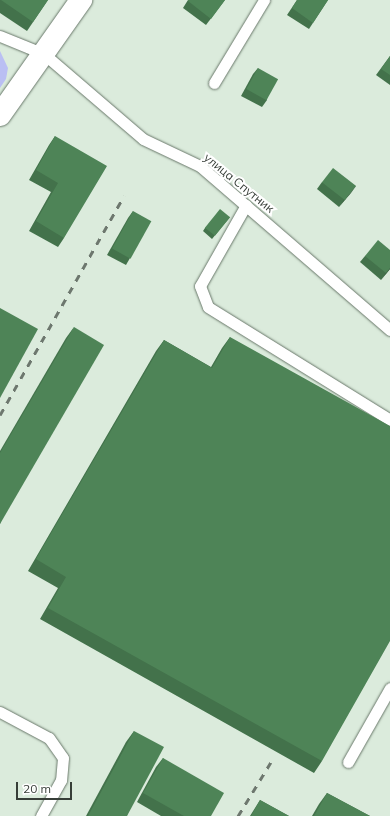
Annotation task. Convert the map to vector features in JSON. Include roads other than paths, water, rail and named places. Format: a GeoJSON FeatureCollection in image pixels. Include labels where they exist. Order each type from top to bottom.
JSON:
{"type":"FeatureCollection","features":[{"type":"Feature","properties":{"kind":"street"},"geometry":{"type":"LineString","coordinates":[[0,115],[82,0]]}},
{"type":"Feature","properties":{"kind":"lane"},"geometry":{"type":"LineString","coordinates":[[214,83],[264,0]]}},
{"type":"Feature","properties":{"kind":"lane","name":"улица Спутник"},"geometry":{"type":"LineString","coordinates":[[0,36],[44,54],[143,139],[200,166],[390,330]]}},
{"type":"Feature","properties":{"kind":"lane"},"geometry":{"type":"LineString","coordinates":[[246,205],[200,286],[208,308],[390,420]]}},
{"type":"Feature","properties":{"kind":"lane"},"geometry":{"type":"LineString","coordinates":[[348,762],[390,688]]}},
{"type":"Feature","properties":{"kind":"lane"},"geometry":{"type":"LineString","coordinates":[[0,712],[49,738],[63,758],[61,780],[41,816]]}},
{"type":"Feature","properties":{"kind":"railway"},"geometry":{"type":"LineString","coordinates":[[0,415],[124,196]]}},
{"type":"Feature","properties":{"kind":"railway"},"geometry":{"type":"LineString","coordinates":[[238,816],[271,762]]}}]}
